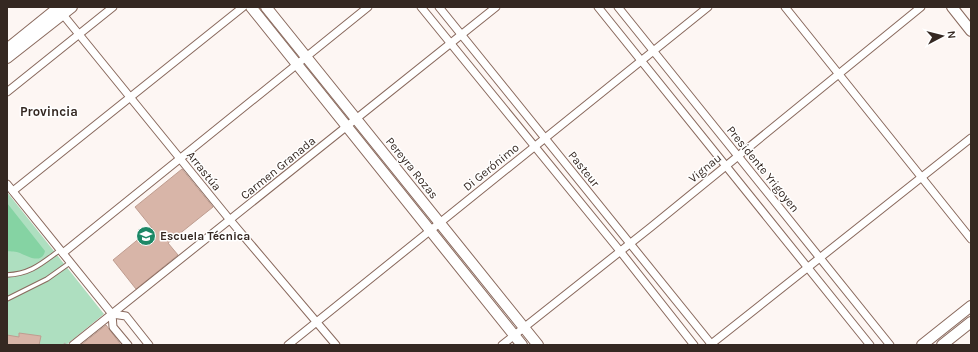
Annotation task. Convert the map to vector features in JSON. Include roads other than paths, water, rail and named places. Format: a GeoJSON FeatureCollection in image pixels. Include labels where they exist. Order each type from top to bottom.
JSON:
{"type":"FeatureCollection","features":[{"type":"Feature","properties":{"kind":"street"},"geometry":{"type":"LineString","coordinates":[[7,49],[60,10],[72,7]]}},
{"type":"Feature","properties":{"kind":"street"},"geometry":{"type":"LineString","coordinates":[[7,92],[113,7]]}},
{"type":"Feature","properties":{"kind":"street"},"geometry":{"type":"LineString","coordinates":[[13,191],[242,7]]}},
{"type":"Feature","properties":{"kind":"street","name":"Pereyra Rozas"},"geometry":{"type":"LineString","coordinates":[[251,7],[522,345]]}},
{"type":"Feature","properties":{"kind":"street","name":"Pereyra Rozas"},"geometry":{"type":"LineString","coordinates":[[266,7],[538,345]]}},
{"type":"Feature","properties":{"kind":"street"},"geometry":{"type":"LineString","coordinates":[[62,251],[368,7]]}},
{"type":"Feature","properties":{"kind":"street","name":"Pasteur"},"geometry":{"type":"LineString","coordinates":[[421,7],[620,251],[694,345]]}},
{"type":"Feature","properties":{"kind":"street","name":"Pasteur"},"geometry":{"type":"LineString","coordinates":[[439,7],[711,345]]}},
{"type":"Feature","properties":{"kind":"street","name":"Carmen Granada"},"geometry":{"type":"LineString","coordinates":[[73,345],[496,7]]}},
{"type":"Feature","properties":{"kind":"street"},"geometry":{"type":"LineString","coordinates":[[598,7],[870,345]]}},
{"type":"Feature","properties":{"kind":"street","name":"Presidente Yrigoyen"},"geometry":{"type":"LineString","coordinates":[[618,7],[890,345]]}},
{"type":"Feature","properties":{"kind":"street","name":"Di Gerónimo"},"geometry":{"type":"LineString","coordinates":[[288,345],[708,7]]}},
{"type":"Feature","properties":{"kind":"street"},"geometry":{"type":"LineString","coordinates":[[785,7],[971,240]]}},
{"type":"Feature","properties":{"kind":"street","name":"Vignau"},"geometry":{"type":"LineString","coordinates":[[502,345],[726,166],[921,7]]}},
{"type":"Feature","properties":{"kind":"street"},"geometry":{"type":"LineString","coordinates":[[952,7],[971,30]]}},
{"type":"Feature","properties":{"kind":"street"},"geometry":{"type":"LineString","coordinates":[[7,58],[60,10]]}},
{"type":"Feature","properties":{"kind":"street","name":"Arrastúa"},"geometry":{"type":"LineString","coordinates":[[60,10],[230,220],[336,345]]}},
{"type":"Feature","properties":{"kind":"street"},"geometry":{"type":"LineString","coordinates":[[711,345],[971,138]]}},
{"type":"Feature","properties":{"kind":"street"},"geometry":{"type":"LineString","coordinates":[[7,184],[112,314],[113,327],[128,345]]}},
{"type":"Feature","properties":{"kind":"street"},"geometry":{"type":"LineString","coordinates":[[922,345],[971,306]]}},
{"type":"Feature","properties":{"kind":"street"},"geometry":{"type":"LineString","coordinates":[[112,314],[126,316],[149,345]]}},
{"type":"Feature","properties":{"kind":"street"},"geometry":{"type":"LineString","coordinates":[[942,345],[971,322]]}},
{"type":"Feature","properties":{"kind":"lane"},"geometry":{"type":"LineString","coordinates":[[7,274],[31,270],[62,251]]}},
{"type":"Feature","properties":{"kind":"lane"},"geometry":{"type":"LineString","coordinates":[[7,299],[47,279],[70,262]]}},
{"type":"Feature","properties":{"kind":"place","name":"Escuela Técnica"},"geometry":{"type":"Point","coordinates":[146,236]}},
{"type":"Feature","properties":{"kind":"district","name":"Provincia"},"geometry":{"type":"Point","coordinates":[49,111]}}]}
